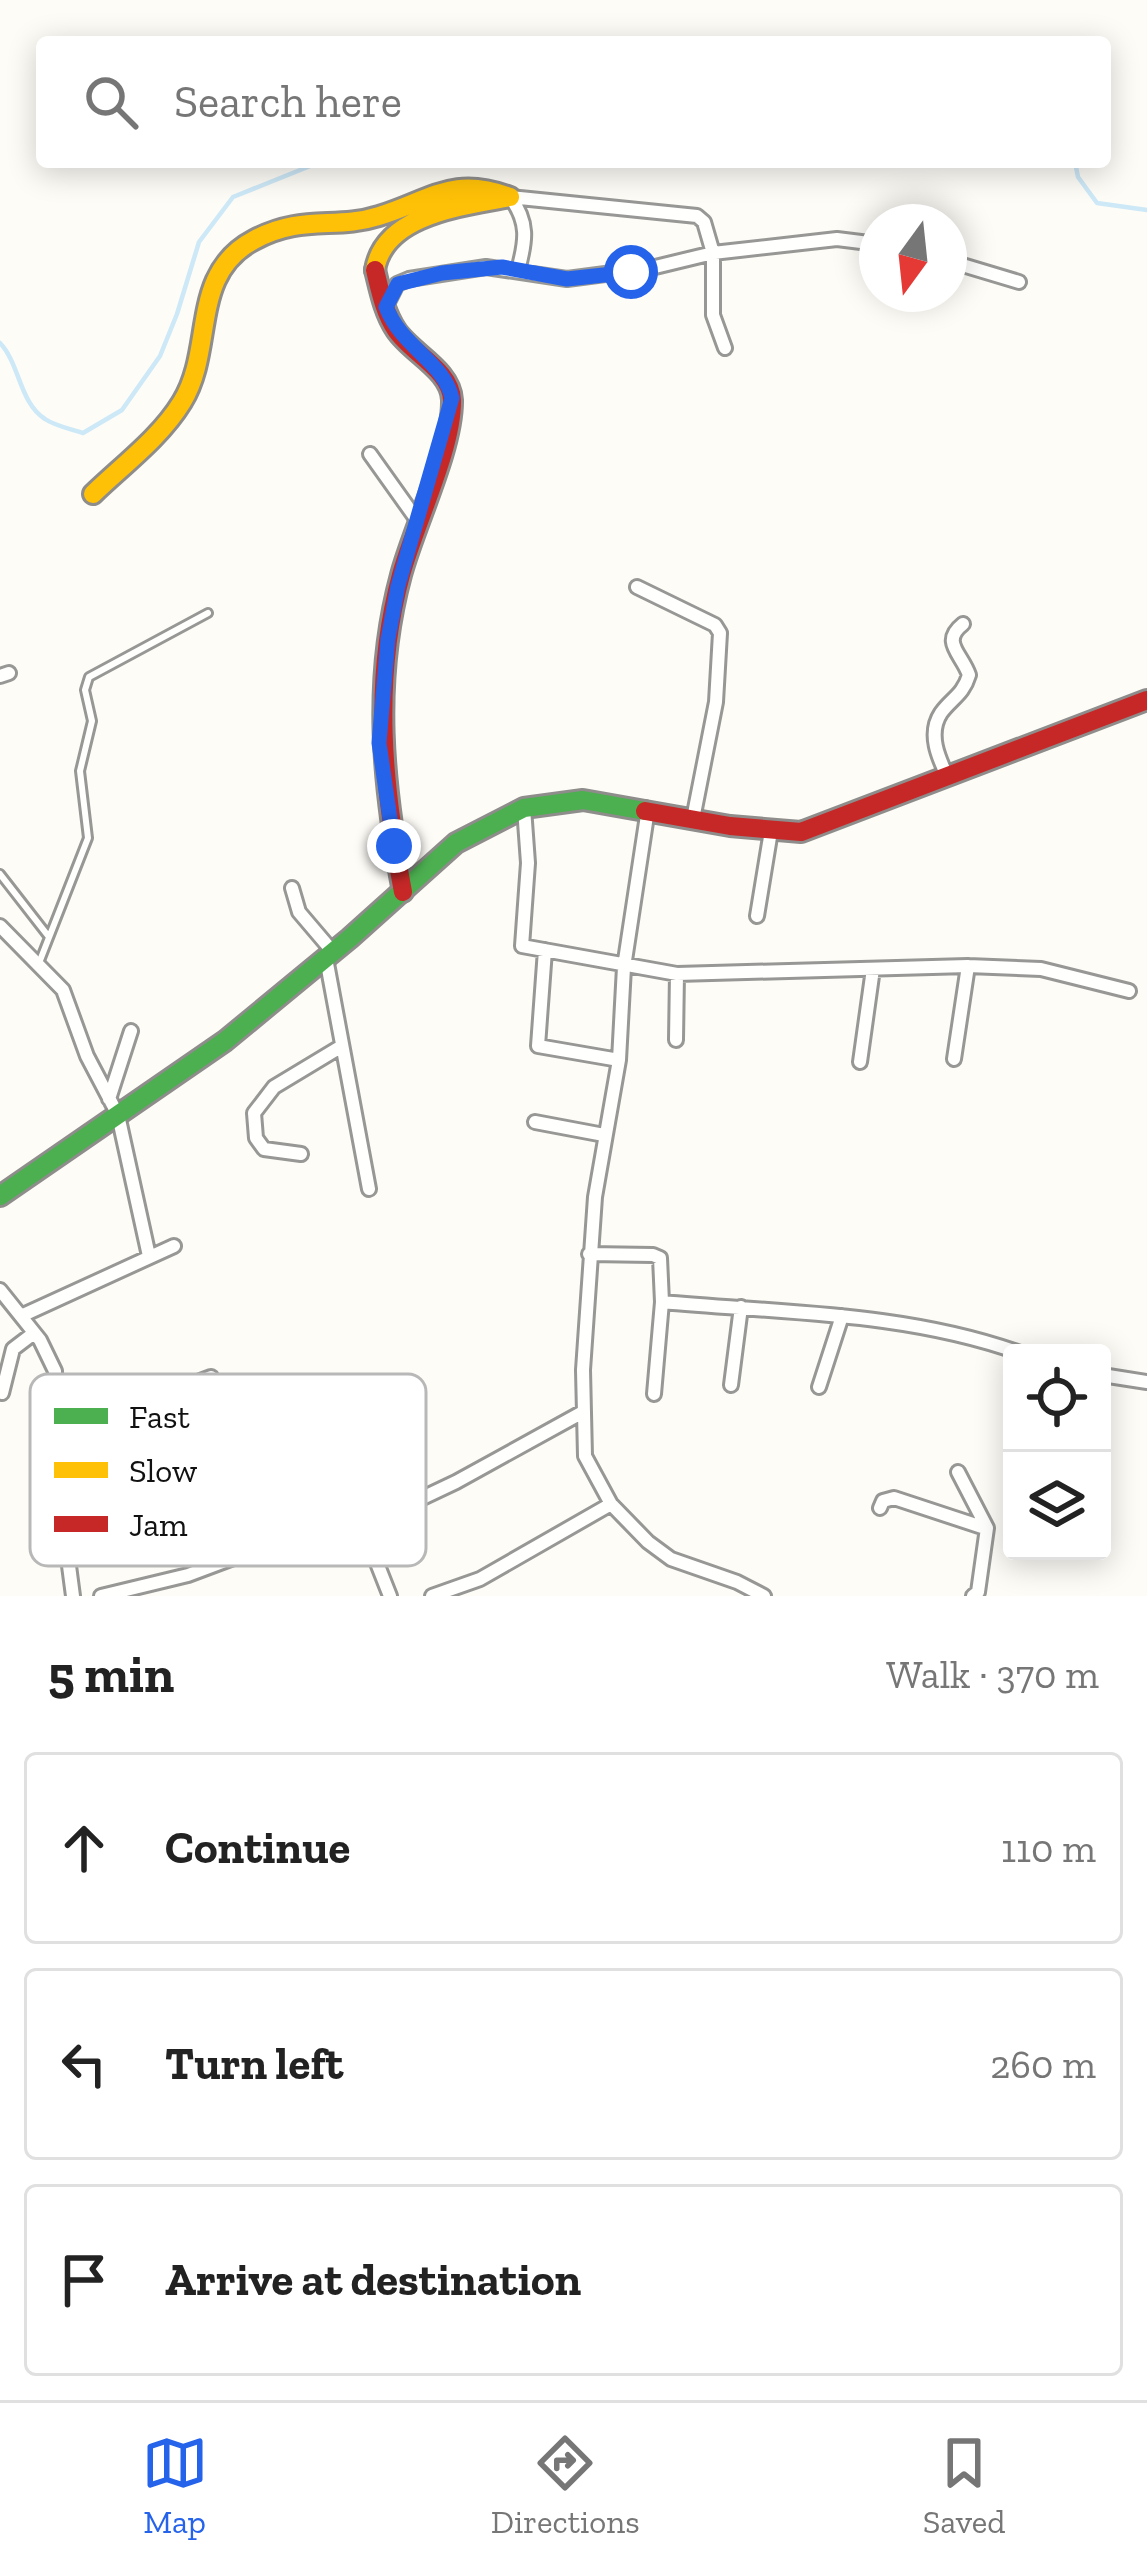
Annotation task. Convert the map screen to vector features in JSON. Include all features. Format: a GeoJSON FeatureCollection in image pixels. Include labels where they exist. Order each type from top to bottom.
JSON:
{"type":"FeatureCollection","features":[{"type":"Feature","properties":{"kind":"street"},"geometry":{"type":"LineString","coordinates":[[93,494],[182,403],[193,374],[210,289],[219,266],[229,256],[247,243],[300,223],[375,218],[453,186],[476,184],[510,197],[697,216],[704,222],[713,253],[713,315],[725,348]]}},
{"type":"Feature","properties":{"kind":"street"},"geometry":{"type":"LineString","coordinates":[[510,197],[525,222],[518,270]]}},
{"type":"Feature","properties":{"kind":"street"},"geometry":{"type":"LineString","coordinates":[[403,892],[379,743],[388,639],[452,398],[443,374],[403,340],[386,307],[374,266],[383,245],[435,215],[510,197]]}},
{"type":"Feature","properties":{"kind":"street"},"geometry":{"type":"LineString","coordinates":[[386,307],[393,289],[409,278],[486,267],[567,279],[651,268],[713,253],[837,239],[859,242]]}},
{"type":"Feature","properties":{"kind":"street"},"geometry":{"type":"LineString","coordinates":[[967,267],[1019,282]]}},
{"type":"Feature","properties":{"kind":"street"},"geometry":{"type":"LineString","coordinates":[[370,454],[416,520]]}},
{"type":"Feature","properties":{"kind":"street"},"geometry":{"type":"LineString","coordinates":[[637,587],[715,625],[720,632],[716,702],[693,819]]}},
{"type":"Feature","properties":{"kind":"street"},"geometry":{"type":"LineString","coordinates":[[948,778],[935,738],[941,713],[961,696],[968,675],[951,644],[963,624]]}},
{"type":"Feature","properties":{"kind":"street"},"geometry":{"type":"LineString","coordinates":[[0,1196],[113,1107],[224,1041],[456,843],[524,808],[584,800],[771,831],[811,830],[1147,700]]}},
{"type":"Feature","properties":{"kind":"street"},"geometry":{"type":"LineString","coordinates":[[524,808],[528,863],[520,943],[677,974],[968,966],[1041,969],[1129,991]]}},
{"type":"Feature","properties":{"kind":"street"},"geometry":{"type":"LineString","coordinates":[[647,809],[624,967],[620,1060],[604,1135],[589,1254],[585,1456],[611,1504],[648,1542],[671,1559],[764,1596]]}},
{"type":"Feature","properties":{"kind":"street"},"geometry":{"type":"LineString","coordinates":[[757,916],[771,831]]}},
{"type":"Feature","properties":{"kind":"street"},"geometry":{"type":"LineString","coordinates":[[292,888],[299,912],[330,955],[369,1189]]}},
{"type":"Feature","properties":{"kind":"street"},"geometry":{"type":"LineString","coordinates":[[0,926],[63,990],[87,1056],[113,1107],[149,1256]]}},
{"type":"Feature","properties":{"kind":"street"},"geometry":{"type":"LineString","coordinates":[[545,950],[538,1046],[620,1060]]}},
{"type":"Feature","properties":{"kind":"street"},"geometry":{"type":"LineString","coordinates":[[954,1059],[968,966]]}},
{"type":"Feature","properties":{"kind":"street"},"geometry":{"type":"LineString","coordinates":[[860,1062],[874,969]]}},
{"type":"Feature","properties":{"kind":"street"},"geometry":{"type":"LineString","coordinates":[[676,1040],[677,974]]}},
{"type":"Feature","properties":{"kind":"street"},"geometry":{"type":"LineString","coordinates":[[113,1107],[130,1031]]}},
{"type":"Feature","properties":{"kind":"street"},"geometry":{"type":"LineString","coordinates":[[301,1154],[264,1149],[256,1138],[254,1113],[274,1088],[342,1046]]}},
{"type":"Feature","properties":{"kind":"street"},"geometry":{"type":"LineString","coordinates":[[535,1122],[604,1135]]}},
{"type":"Feature","properties":{"kind":"street"},"geometry":{"type":"LineString","coordinates":[[21,1316],[174,1246]]}},
{"type":"Feature","properties":{"kind":"street"},"geometry":{"type":"LineString","coordinates":[[589,1254],[660,1258],[662,1302],[654,1394]]}},
{"type":"Feature","properties":{"kind":"street"},"geometry":{"type":"LineString","coordinates":[[0,1291],[34,1333],[55,1374]]}},
{"type":"Feature","properties":{"kind":"street"},"geometry":{"type":"LineString","coordinates":[[662,1302],[842,1316],[948,1332],[1003,1348]]}},
{"type":"Feature","properties":{"kind":"street"},"geometry":{"type":"LineString","coordinates":[[731,1384],[741,1307]]}},
{"type":"Feature","properties":{"kind":"street"},"geometry":{"type":"LineString","coordinates":[[819,1387],[842,1316]]}},
{"type":"Feature","properties":{"kind":"street"},"geometry":{"type":"LineString","coordinates":[[2,1393],[13,1349],[34,1333]]}},
{"type":"Feature","properties":{"kind":"street"},"geometry":{"type":"LineString","coordinates":[[1111,1376],[1147,1382]]}},
{"type":"Feature","properties":{"kind":"street"},"geometry":{"type":"LineString","coordinates":[[426,1496],[583,1412]]}},
{"type":"Feature","properties":{"kind":"street"},"geometry":{"type":"LineString","coordinates":[[958,1472],[986,1528],[978,1592],[973,1596]]}},
{"type":"Feature","properties":{"kind":"street"},"geometry":{"type":"LineString","coordinates":[[880,1508],[883,1501],[894,1498],[986,1528]]}},
{"type":"Feature","properties":{"kind":"street"},"geometry":{"type":"LineString","coordinates":[[432,1596],[480,1579],[611,1504]]}},
{"type":"Feature","properties":{"kind":"street"},"geometry":{"type":"LineString","coordinates":[[70,1566],[74,1596]]}},
{"type":"Feature","properties":{"kind":"street"},"geometry":{"type":"LineString","coordinates":[[101,1596],[211,1566]]}},
{"type":"Feature","properties":{"kind":"street"},"geometry":{"type":"LineString","coordinates":[[378,1566],[390,1596]]}},
{"type":"Feature","properties":{"kind":"lane"},"geometry":{"type":"LineString","coordinates":[[38,963],[88,838],[80,771],[92,721],[85,684],[89,677],[208,613]]}},
{"type":"Feature","properties":{"kind":"lane"},"geometry":{"type":"LineString","coordinates":[[0,874],[49,937]]}},
{"type":"Feature","properties":{"kind":"waterway"},"geometry":{"type":"LineString","coordinates":[[0,343],[36,412],[53,424],[83,433],[122,410],[160,356],[199,242],[233,197],[305,168]]}},
{"type":"Feature","properties":{"kind":"waterway"},"geometry":{"type":"LineString","coordinates":[[1076,168],[1097,203],[1147,210]]}},
{"type":"Feature","properties":{"kind":"traffic: fast"},"geometry":{"type":"LineString","coordinates":[[0,1196],[225,1041],[456,843],[524,808],[583,800],[645,811]]}},
{"type":"Feature","properties":{"kind":"traffic: slow"},"geometry":{"type":"LineString","coordinates":[[93,494],[152,439],[182,402],[198,359],[211,292],[234,255],[254,240],[288,227],[379,216],[457,189],[510,197],[449,209],[410,225],[381,251],[375,270]]}},
{"type":"Feature","properties":{"kind":"traffic: jam"},"geometry":{"type":"LineString","coordinates":[[375,270],[392,323],[445,380],[452,400],[440,464],[401,575],[386,655],[386,773],[403,892]]}},
{"type":"Feature","properties":{"kind":"traffic: jam"},"geometry":{"type":"LineString","coordinates":[[645,811],[801,832],[1147,700]]}},
{"type":"Feature","properties":{"kind":"route"},"geometry":{"type":"LineString","coordinates":[[394,846],[379,743],[388,639],[398,586],[452,398],[443,374],[403,340],[392,324],[386,307],[393,289],[409,278],[486,267],[556,279],[631,272]]}}]}
